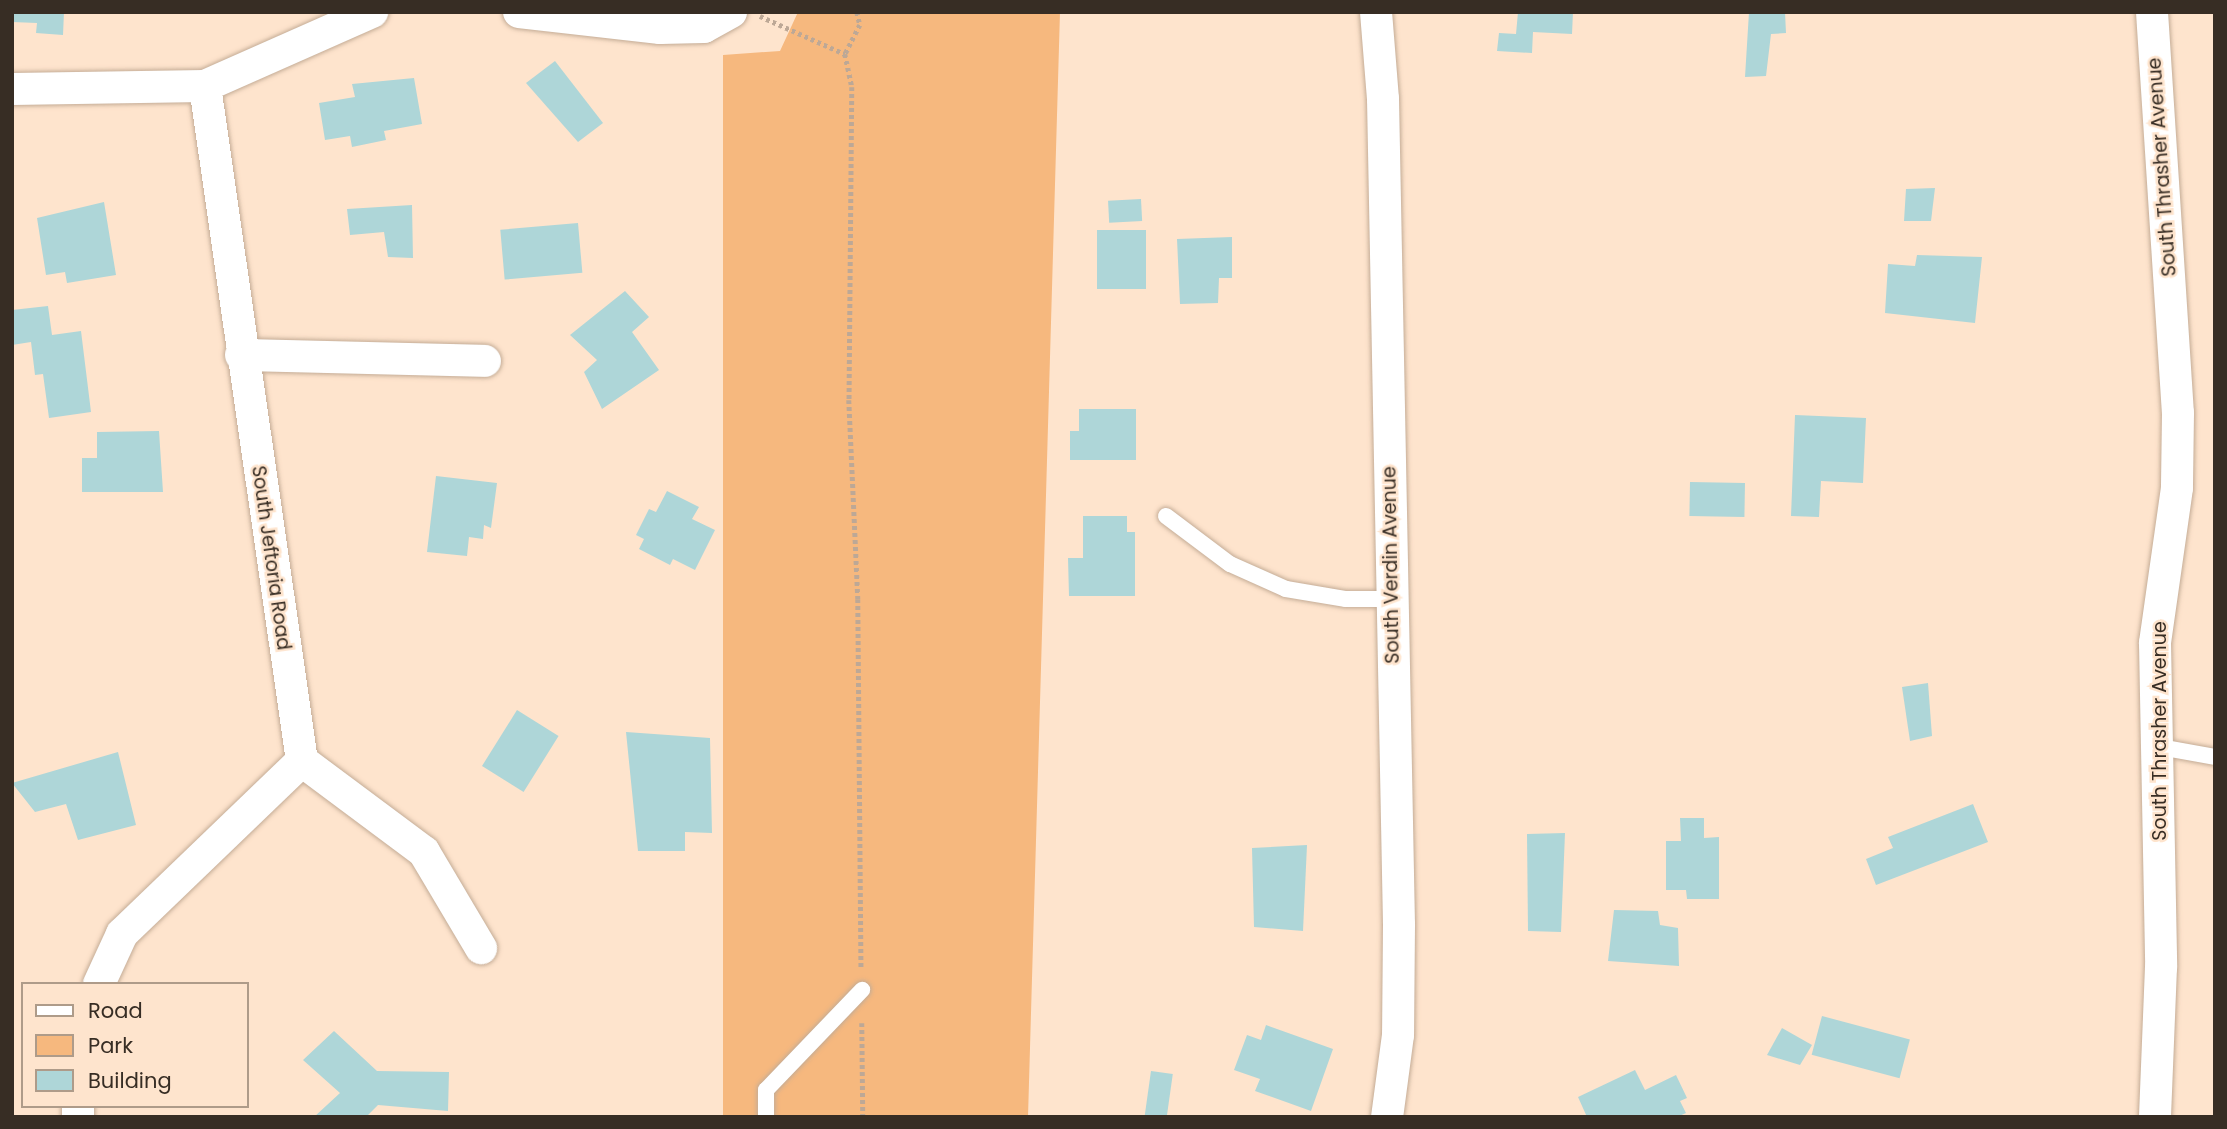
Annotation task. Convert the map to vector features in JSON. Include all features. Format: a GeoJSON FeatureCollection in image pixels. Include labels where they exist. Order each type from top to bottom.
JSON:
{"type":"FeatureCollection","features":[{"type":"Feature","properties":{"kind":"street"},"geometry":{"type":"LineString","coordinates":[[12,89],[205,86],[372,12]]}},
{"type":"Feature","properties":{"kind":"street"},"geometry":{"type":"LineString","coordinates":[[519,12],[660,28],[704,27],[731,12]]}},
{"type":"Feature","properties":{"kind":"street","name":"South Verdin Avenue"},"geometry":{"type":"LineString","coordinates":[[1376,12],[1383,99],[1399,939],[1398,1035],[1387,1117]]}},
{"type":"Feature","properties":{"kind":"street","name":"South Thrasher Avenue"},"geometry":{"type":"LineString","coordinates":[[2152,12],[2178,414],[2177,488],[2155,643],[2160,747],[2161,967],[2155,1117]]}},
{"type":"Feature","properties":{"kind":"street","name":"South Jeftoria Road"},"geometry":{"type":"LineString","coordinates":[[205,86],[241,355],[302,761]]}},
{"type":"Feature","properties":{"kind":"street"},"geometry":{"type":"LineString","coordinates":[[241,355],[485,361]]}},
{"type":"Feature","properties":{"kind":"street"},"geometry":{"type":"LineString","coordinates":[[100,982],[122,934],[302,761],[424,852],[481,948]]}},
{"type":"Feature","properties":{"kind":"lane"},"geometry":{"type":"LineString","coordinates":[[1166,516],[1230,564],[1286,589],[1346,599],[1391,599]]}},
{"type":"Feature","properties":{"kind":"lane"},"geometry":{"type":"LineString","coordinates":[[2160,747],[2215,757]]}},
{"type":"Feature","properties":{"kind":"lane"},"geometry":{"type":"LineString","coordinates":[[766,1117],[766,1090],[862,990]]}},
{"type":"Feature","properties":{"kind":"path"},"geometry":{"type":"LineString","coordinates":[[752,12],[845,54]]}},
{"type":"Feature","properties":{"kind":"path"},"geometry":{"type":"LineString","coordinates":[[857,12],[860,25],[845,54],[852,87],[849,400],[858,599],[863,1117]]}},
{"type":"Feature","properties":{"kind":"green space"},"geometry":{"type":"Polygon","coordinates":[[[798,12],[1060,12],[1028,1117],[723,1117],[723,55],[780,51],[798,12]]]}},
{"type":"Feature","properties":{"kind":"building"},"geometry":{"type":"Polygon","coordinates":[[[12,12],[64,12],[63,35],[36,33],[37,23],[12,22],[12,12]]]}},
{"type":"Feature","properties":{"kind":"building"},"geometry":{"type":"Polygon","coordinates":[[[1518,12],[1573,12],[1572,34],[1533,32],[1532,53],[1497,51],[1499,33],[1516,34],[1518,12]]]}},
{"type":"Feature","properties":{"kind":"building"},"geometry":{"type":"Polygon","coordinates":[[[1749,12],[1785,12],[1786,33],[1771,34],[1766,76],[1745,77],[1749,12]]]}},
{"type":"Feature","properties":{"kind":"building"},"geometry":{"type":"Polygon","coordinates":[[[555,61],[603,123],[578,142],[526,83],[555,61]]]}},
{"type":"Feature","properties":{"kind":"building"},"geometry":{"type":"Polygon","coordinates":[[[414,78],[422,124],[384,131],[386,140],[352,147],[350,136],[325,140],[319,103],[355,97],[352,84],[414,78]]]}},
{"type":"Feature","properties":{"kind":"building"},"geometry":{"type":"Polygon","coordinates":[[[1935,188],[1931,221],[1904,221],[1906,189],[1935,188]]]}},
{"type":"Feature","properties":{"kind":"building"},"geometry":{"type":"Polygon","coordinates":[[[1141,199],[1142,221],[1109,223],[1108,201],[1141,199]]]}},
{"type":"Feature","properties":{"kind":"building"},"geometry":{"type":"Polygon","coordinates":[[[104,202],[116,275],[67,283],[65,272],[46,275],[37,218],[104,202]]]}},
{"type":"Feature","properties":{"kind":"building"},"geometry":{"type":"Polygon","coordinates":[[[412,205],[413,258],[388,257],[384,232],[350,235],[347,209],[412,205]]]}},
{"type":"Feature","properties":{"kind":"building"},"geometry":{"type":"Polygon","coordinates":[[[578,223],[582,273],[505,280],[500,230],[578,223]]]}},
{"type":"Feature","properties":{"kind":"building"},"geometry":{"type":"Polygon","coordinates":[[[1097,230],[1146,230],[1146,289],[1097,289],[1097,230]]]}},
{"type":"Feature","properties":{"kind":"building"},"geometry":{"type":"Polygon","coordinates":[[[1232,237],[1232,278],[1219,278],[1218,303],[1180,304],[1177,239],[1232,237]]]}},
{"type":"Feature","properties":{"kind":"building"},"geometry":{"type":"Polygon","coordinates":[[[1917,255],[1982,257],[1975,323],[1885,313],[1888,264],[1915,266],[1917,255]]]}},
{"type":"Feature","properties":{"kind":"building"},"geometry":{"type":"Polygon","coordinates":[[[625,291],[649,317],[632,332],[659,370],[602,409],[584,372],[597,360],[570,335],[625,291]]]}},
{"type":"Feature","properties":{"kind":"building"},"geometry":{"type":"Polygon","coordinates":[[[48,306],[52,335],[81,331],[91,412],[49,418],[43,374],[35,375],[31,342],[12,345],[12,310],[48,306]]]}},
{"type":"Feature","properties":{"kind":"building"},"geometry":{"type":"Polygon","coordinates":[[[1079,409],[1136,409],[1136,460],[1070,460],[1070,431],[1079,431],[1079,409]]]}},
{"type":"Feature","properties":{"kind":"building"},"geometry":{"type":"Polygon","coordinates":[[[1795,415],[1866,418],[1863,483],[1821,481],[1819,517],[1791,516],[1795,415]]]}},
{"type":"Feature","properties":{"kind":"building"},"geometry":{"type":"Polygon","coordinates":[[[159,431],[163,492],[82,492],[82,458],[97,458],[97,432],[159,431]]]}},
{"type":"Feature","properties":{"kind":"building"},"geometry":{"type":"Polygon","coordinates":[[[436,476],[497,483],[491,528],[484,525],[483,539],[469,537],[467,556],[427,552],[436,476]]]}},
{"type":"Feature","properties":{"kind":"building"},"geometry":{"type":"Polygon","coordinates":[[[1690,482],[1745,483],[1744,517],[1689,516],[1690,482]]]}},
{"type":"Feature","properties":{"kind":"building"},"geometry":{"type":"Polygon","coordinates":[[[667,491],[699,507],[692,519],[715,530],[695,570],[673,559],[670,565],[639,549],[644,539],[636,535],[649,509],[656,512],[667,491]]]}},
{"type":"Feature","properties":{"kind":"building"},"geometry":{"type":"Polygon","coordinates":[[[1083,516],[1127,516],[1127,532],[1135,532],[1135,596],[1069,596],[1068,558],[1083,558],[1083,516]]]}},
{"type":"Feature","properties":{"kind":"building"},"geometry":{"type":"Polygon","coordinates":[[[1928,683],[1932,736],[1910,741],[1902,687],[1928,683]]]}},
{"type":"Feature","properties":{"kind":"building"},"geometry":{"type":"Polygon","coordinates":[[[517,710],[559,736],[524,792],[482,766],[517,710]]]}},
{"type":"Feature","properties":{"kind":"building"},"geometry":{"type":"Polygon","coordinates":[[[626,732],[710,738],[712,833],[685,832],[685,851],[638,851],[626,732]]]}},
{"type":"Feature","properties":{"kind":"building"},"geometry":{"type":"Polygon","coordinates":[[[118,752],[136,825],[78,840],[66,804],[35,812],[12,783],[118,752]]]}},
{"type":"Feature","properties":{"kind":"building"},"geometry":{"type":"Polygon","coordinates":[[[1973,804],[1988,842],[1876,885],[1866,859],[1893,848],[1888,837],[1973,804]]]}},
{"type":"Feature","properties":{"kind":"building"},"geometry":{"type":"Polygon","coordinates":[[[1680,818],[1704,818],[1704,838],[1719,837],[1719,899],[1687,899],[1686,890],[1666,890],[1666,841],[1681,841],[1680,818]]]}},
{"type":"Feature","properties":{"kind":"building"},"geometry":{"type":"Polygon","coordinates":[[[1565,833],[1561,932],[1528,931],[1527,834],[1565,833]]]}},
{"type":"Feature","properties":{"kind":"building"},"geometry":{"type":"Polygon","coordinates":[[[1307,845],[1303,931],[1254,927],[1252,848],[1307,845]]]}},
{"type":"Feature","properties":{"kind":"building"},"geometry":{"type":"Polygon","coordinates":[[[1614,910],[1658,911],[1660,925],[1678,928],[1679,966],[1608,961],[1614,910]]]}},
{"type":"Feature","properties":{"kind":"building"},"geometry":{"type":"Polygon","coordinates":[[[1822,1016],[1910,1040],[1900,1078],[1812,1055],[1822,1016]]]}},
{"type":"Feature","properties":{"kind":"building"},"geometry":{"type":"Polygon","coordinates":[[[1266,1025],[1333,1049],[1311,1111],[1255,1091],[1260,1079],[1234,1070],[1247,1035],[1261,1040],[1266,1025]]]}},
{"type":"Feature","properties":{"kind":"building"},"geometry":{"type":"Polygon","coordinates":[[[1782,1028],[1812,1045],[1800,1065],[1767,1055],[1782,1028]]]}},
{"type":"Feature","properties":{"kind":"building"},"geometry":{"type":"Polygon","coordinates":[[[334,1031],[377,1071],[449,1072],[448,1111],[378,1105],[366,1117],[314,1117],[340,1093],[303,1060],[334,1031]]]}},
{"type":"Feature","properties":{"kind":"building"},"geometry":{"type":"Polygon","coordinates":[[[1635,1070],[1645,1090],[1676,1075],[1687,1098],[1680,1101],[1686,1113],[1677,1117],[1587,1117],[1578,1097],[1635,1070]]]}},
{"type":"Feature","properties":{"kind":"building"},"geometry":{"type":"Polygon","coordinates":[[[1151,1071],[1173,1074],[1167,1117],[1145,1117],[1151,1071]]]}}]}
